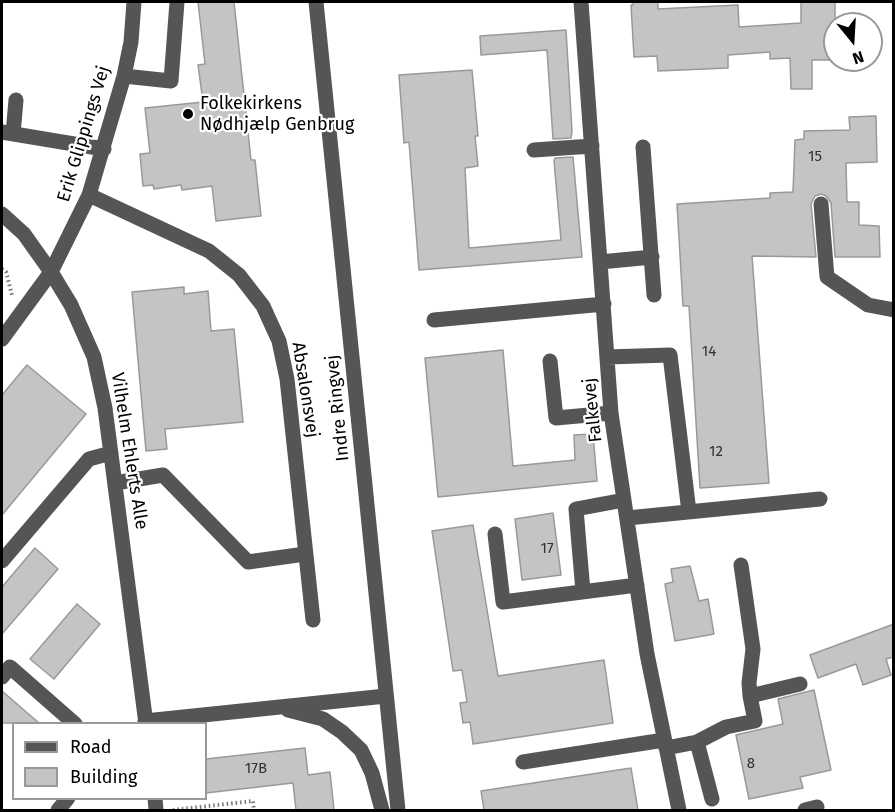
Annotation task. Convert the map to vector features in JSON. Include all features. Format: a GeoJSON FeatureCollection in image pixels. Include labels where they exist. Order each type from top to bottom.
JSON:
{"type":"FeatureCollection","features":[{"type":"Feature","properties":{"kind":"street","name":"Erik Glippings Vej"},"geometry":{"type":"LineString","coordinates":[[2,339],[51,272],[89,195],[124,76],[131,42],[134,2]]}},
{"type":"Feature","properties":{"kind":"street"},"geometry":{"type":"LineString","coordinates":[[124,76],[171,81],[177,2]]}},
{"type":"Feature","properties":{"kind":"street","name":"Indre Ringvej"},"geometry":{"type":"LineString","coordinates":[[316,2],[398,810]]}},
{"type":"Feature","properties":{"kind":"street","name":"Falkevej"},"geometry":{"type":"LineString","coordinates":[[581,2],[611,413],[646,654],[679,810]]}},
{"type":"Feature","properties":{"kind":"street"},"geometry":{"type":"LineString","coordinates":[[16,100],[7,133],[104,149]]}},
{"type":"Feature","properties":{"kind":"street"},"geometry":{"type":"LineString","coordinates":[[534,150],[592,146]]}},
{"type":"Feature","properties":{"kind":"street"},"geometry":{"type":"LineString","coordinates":[[643,147],[654,295]]}},
{"type":"Feature","properties":{"kind":"street","name":"Absalonsvej"},"geometry":{"type":"LineString","coordinates":[[89,195],[209,251],[239,275],[263,306],[279,341],[287,379],[313,620]]}},
{"type":"Feature","properties":{"kind":"street"},"geometry":{"type":"LineString","coordinates":[[822,204],[827,277],[868,304],[894,310]]}},
{"type":"Feature","properties":{"kind":"street","name":"Vilhelm Ehlerts Alle"},"geometry":{"type":"LineString","coordinates":[[2,214],[24,234],[51,272],[71,304],[94,357],[111,453],[146,722],[386,696]]}},
{"type":"Feature","properties":{"kind":"street"},"geometry":{"type":"LineString","coordinates":[[600,262],[652,257]]}},
{"type":"Feature","properties":{"kind":"street"},"geometry":{"type":"LineString","coordinates":[[434,320],[604,304]]}},
{"type":"Feature","properties":{"kind":"street"},"geometry":{"type":"LineString","coordinates":[[607,357],[670,356],[689,512]]}},
{"type":"Feature","properties":{"kind":"street"},"geometry":{"type":"LineString","coordinates":[[550,361],[556,418],[611,413]]}},
{"type":"Feature","properties":{"kind":"street"},"geometry":{"type":"LineString","coordinates":[[2,561],[89,459],[111,453]]}},
{"type":"Feature","properties":{"kind":"street"},"geometry":{"type":"LineString","coordinates":[[115,483],[163,475],[248,562],[305,554]]}},
{"type":"Feature","properties":{"kind":"street"},"geometry":{"type":"LineString","coordinates":[[583,592],[576,508],[624,500]]}},
{"type":"Feature","properties":{"kind":"street"},"geometry":{"type":"LineString","coordinates":[[627,518],[820,500]]}},
{"type":"Feature","properties":{"kind":"street"},"geometry":{"type":"LineString","coordinates":[[495,534],[503,602],[637,585]]}},
{"type":"Feature","properties":{"kind":"street"},"geometry":{"type":"LineString","coordinates":[[523,762],[697,742],[726,727],[755,721],[749,683],[753,649],[741,565]]}},
{"type":"Feature","properties":{"kind":"street"},"geometry":{"type":"LineString","coordinates":[[4,668],[74,722]]}},
{"type":"Feature","properties":{"kind":"street"},"geometry":{"type":"LineString","coordinates":[[750,696],[800,684]]}},
{"type":"Feature","properties":{"kind":"street"},"geometry":{"type":"LineString","coordinates":[[276,707],[323,719],[361,750],[372,773],[382,810]]}},
{"type":"Feature","properties":{"kind":"street"},"geometry":{"type":"LineString","coordinates":[[697,742],[712,799]]}},
{"type":"Feature","properties":{"kind":"path"},"geometry":{"type":"LineString","coordinates":[[166,810],[253,801],[254,810]]}},
{"type":"Feature","properties":{"kind":"building"},"geometry":{"type":"Polygon","coordinates":[[[198,2],[234,2],[251,160],[255,160],[261,216],[216,221],[212,186],[182,190],[181,185],[154,189],[153,185],[143,186],[140,154],[150,153],[145,108],[203,102],[198,65],[205,64],[198,2]]]}},
{"type":"Feature","properties":{"kind":"building"},"geometry":{"type":"Polygon","coordinates":[[[633,2],[658,2],[658,9],[738,5],[739,27],[801,23],[801,2],[835,2],[835,12],[823,12],[823,60],[812,60],[812,89],[791,89],[790,58],[770,59],[770,52],[728,55],[728,68],[658,71],[657,56],[634,57],[631,5],[633,2]]]}},
{"type":"Feature","properties":{"kind":"building"},"geometry":{"type":"Polygon","coordinates":[[[566,30],[572,131],[571,138],[553,139],[547,50],[481,55],[480,36],[566,30]]]}},
{"type":"Feature","properties":{"kind":"building"},"geometry":{"type":"Polygon","coordinates":[[[472,70],[478,136],[475,136],[478,166],[465,168],[469,248],[561,240],[554,161],[555,158],[573,157],[582,257],[419,270],[409,142],[404,143],[399,75],[472,70]]]}},
{"type":"Feature","properties":{"kind":"building"},"geometry":{"type":"Polygon","coordinates":[[[876,116],[877,162],[846,163],[847,202],[859,202],[859,225],[879,226],[880,257],[835,257],[831,203],[826,196],[821,194],[815,196],[811,204],[816,257],[752,256],[769,483],[700,488],[689,306],[683,306],[677,204],[770,198],[770,193],[793,192],[795,140],[804,139],[804,131],[850,130],[849,117],[876,116]]]}},
{"type":"Feature","properties":{"kind":"building"},"geometry":{"type":"Polygon","coordinates":[[[184,287],[184,294],[208,291],[211,331],[234,329],[243,422],[165,429],[167,449],[146,451],[132,292],[184,287]]]}},
{"type":"Feature","properties":{"kind":"building"},"geometry":{"type":"Polygon","coordinates":[[[503,350],[513,466],[575,460],[574,435],[593,434],[597,481],[438,497],[425,358],[503,350]]]}},
{"type":"Feature","properties":{"kind":"building"},"geometry":{"type":"Polygon","coordinates":[[[27,365],[86,414],[2,515],[2,395],[27,365]]]}},
{"type":"Feature","properties":{"kind":"building"},"geometry":{"type":"Polygon","coordinates":[[[553,513],[561,575],[522,580],[515,519],[553,513]]]}},
{"type":"Feature","properties":{"kind":"building"},"geometry":{"type":"Polygon","coordinates":[[[473,525],[498,676],[604,660],[613,723],[473,744],[470,722],[463,723],[460,703],[467,702],[462,670],[453,671],[432,531],[473,525]]]}},
{"type":"Feature","properties":{"kind":"building"},"geometry":{"type":"Polygon","coordinates":[[[35,548],[58,569],[2,634],[2,587],[35,548]]]}},
{"type":"Feature","properties":{"kind":"building"},"geometry":{"type":"Polygon","coordinates":[[[690,566],[699,601],[708,599],[714,634],[675,641],[665,584],[673,582],[671,569],[690,566]]]}},
{"type":"Feature","properties":{"kind":"building"},"geometry":{"type":"Polygon","coordinates":[[[77,604],[100,624],[54,679],[30,659],[77,604]]]}},
{"type":"Feature","properties":{"kind":"building"},"geometry":{"type":"Polygon","coordinates":[[[894,624],[894,657],[886,659],[891,675],[863,685],[856,664],[818,678],[810,655],[894,624]]]}},
{"type":"Feature","properties":{"kind":"building"},"geometry":{"type":"Polygon","coordinates":[[[814,690],[831,770],[800,777],[803,788],[749,799],[736,735],[783,724],[778,699],[814,690]]]}},
{"type":"Feature","properties":{"kind":"building"},"geometry":{"type":"Polygon","coordinates":[[[2,691],[38,722],[12,722],[2,723],[2,691]]]}},
{"type":"Feature","properties":{"kind":"building"},"geometry":{"type":"Polygon","coordinates":[[[305,748],[308,775],[330,772],[334,810],[296,810],[293,783],[207,793],[207,759],[305,748]]]}},
{"type":"Feature","properties":{"kind":"building"},"geometry":{"type":"Polygon","coordinates":[[[631,768],[638,810],[484,810],[481,791],[631,768]]]}},
{"type":"Feature","properties":{"kind":"place","name":"Folkekirkens Nødhjælp Genbrug"},"geometry":{"type":"Point","coordinates":[188,114]}}]}
